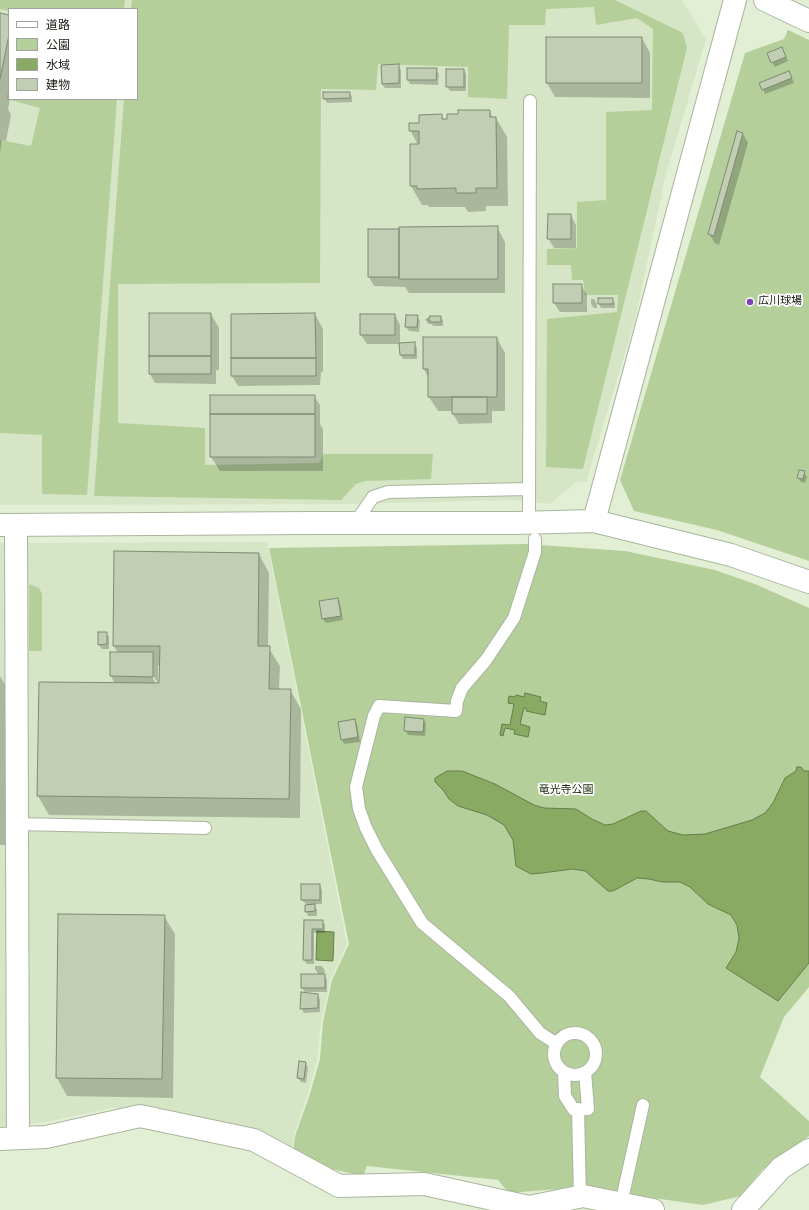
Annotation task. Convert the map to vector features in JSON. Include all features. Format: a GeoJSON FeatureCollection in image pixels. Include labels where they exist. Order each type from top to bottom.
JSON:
{"type":"FeatureCollection","features":[{"type":"Feature","properties":{"kind":"street"},"geometry":{"type":"LineString","coordinates":[[594,521],[735,0]]}},
{"type":"Feature","properties":{"kind":"street"},"geometry":{"type":"LineString","coordinates":[[765,0],[809,21]]}},
{"type":"Feature","properties":{"kind":"street"},"geometry":{"type":"LineString","coordinates":[[653,1210],[583,1196],[529,1207],[424,1184],[339,1186],[254,1140],[140,1116],[46,1137],[9,1138],[16,824],[8,525],[355,523],[532,531],[594,521],[731,555],[809,581]]}},
{"type":"Feature","properties":{"kind":"street"},"geometry":{"type":"LineString","coordinates":[[743,1210],[781,1168],[809,1150]]}},
{"type":"Feature","properties":{"kind":"lane"},"geometry":{"type":"LineString","coordinates":[[530,101],[528,489],[535,552],[514,618],[486,660],[462,688],[457,701],[456,711],[379,706],[374,716],[356,788],[359,809],[366,828],[377,850],[422,923],[509,996],[540,1033],[556,1044]]}},
{"type":"Feature","properties":{"kind":"lane"},"geometry":{"type":"LineString","coordinates":[[355,523],[373,497],[388,492],[528,489]]}},
{"type":"Feature","properties":{"kind":"lane"},"geometry":{"type":"LineString","coordinates":[[16,824],[205,828]]}},
{"type":"Feature","properties":{"kind":"lane"},"geometry":{"type":"LineString","coordinates":[[581,1033],[592,1040],[595,1046],[596,1060],[592,1067],[585,1072],[573,1075],[568,1074],[564,1072],[556,1062],[554,1048],[556,1044],[567,1034],[581,1033]]}},
{"type":"Feature","properties":{"kind":"lane"},"geometry":{"type":"LineString","coordinates":[[564,1072],[565,1096],[574,1110],[588,1109],[585,1072]]}},
{"type":"Feature","properties":{"kind":"lane"},"geometry":{"type":"LineString","coordinates":[[621,1204],[643,1105]]}},
{"type":"Feature","properties":{"kind":"lane"},"geometry":{"type":"LineString","coordinates":[[578,1110],[580,1197]]}},
{"type":"Feature","properties":{"kind":"shaded area"},"geometry":{"type":"Polygon","coordinates":[[[0,0],[682,0],[706,39],[665,178],[635,320],[586,482],[577,481],[550,504],[515,500],[345,504],[0,505],[0,0]]]}},
{"type":"Feature","properties":{"kind":"shaded area"},"geometry":{"type":"Polygon","coordinates":[[[267,542],[347,944],[331,978],[321,1023],[317,1060],[307,1097],[294,1134],[292,1150],[140,1107],[112,1108],[46,1122],[0,1127],[0,543],[267,542]]]}},
{"type":"Feature","properties":{"kind":"green space"},"geometry":{"type":"Polygon","coordinates":[[[0,0],[125,0],[124,8],[8,8],[8,11],[0,9],[0,0]]]}},
{"type":"Feature","properties":{"kind":"green space"},"geometry":{"type":"Polygon","coordinates":[[[132,0],[615,0],[683,33],[687,48],[583,469],[546,467],[547,319],[617,312],[618,295],[585,295],[583,280],[572,280],[571,265],[547,265],[547,249],[577,248],[577,202],[606,200],[606,112],[652,110],[653,29],[637,18],[596,25],[594,7],[546,9],[545,25],[509,25],[507,99],[468,97],[468,67],[378,64],[376,90],[321,89],[320,283],[118,284],[118,423],[205,428],[205,465],[319,463],[324,454],[433,454],[431,479],[365,481],[356,484],[341,500],[94,496],[124,100],[138,100],[138,8],[131,8],[132,0]]]}},
{"type":"Feature","properties":{"kind":"green space"},"geometry":{"type":"Polygon","coordinates":[[[788,30],[809,40],[809,561],[717,530],[634,511],[620,480],[745,53],[784,39],[788,30]]]}},
{"type":"Feature","properties":{"kind":"green space"},"geometry":{"type":"Polygon","coordinates":[[[11,100],[117,100],[87,495],[42,494],[42,435],[0,433],[0,140],[31,146],[40,108],[11,100]]]}},
{"type":"Feature","properties":{"kind":"green space","name":"竜光寺公園"},"geometry":{"type":"Polygon","coordinates":[[[525,544],[625,551],[715,570],[755,584],[809,608],[809,987],[784,1017],[760,1077],[809,1121],[809,1136],[762,1170],[741,1196],[703,1205],[632,1195],[593,1186],[509,1193],[498,1180],[367,1166],[363,1176],[317,1166],[293,1152],[295,1136],[309,1097],[320,1059],[323,1022],[332,980],[349,944],[269,548],[525,544]]]}},
{"type":"Feature","properties":{"kind":"green space"},"geometry":{"type":"Polygon","coordinates":[[[29,584],[39,588],[42,594],[42,651],[29,651],[29,584]]]}},
{"type":"Feature","properties":{"kind":"water"},"geometry":{"type":"Polygon","coordinates":[[[525,693],[541,697],[540,701],[547,703],[545,715],[526,711],[527,709],[524,708],[520,724],[530,727],[528,737],[514,734],[515,730],[505,728],[503,736],[500,735],[502,724],[510,725],[514,704],[508,703],[509,696],[515,697],[516,695],[524,697],[525,693]]]}},
{"type":"Feature","properties":{"kind":"water"},"geometry":{"type":"Polygon","coordinates":[[[797,767],[801,767],[804,771],[809,771],[809,963],[778,1001],[726,968],[736,952],[739,938],[737,925],[731,915],[708,904],[690,887],[680,882],[662,882],[637,878],[613,891],[608,891],[585,871],[573,869],[531,874],[516,866],[513,840],[504,825],[487,815],[458,806],[449,799],[435,782],[435,778],[447,771],[462,771],[495,784],[534,805],[544,808],[576,809],[605,825],[613,824],[641,811],[646,811],[668,831],[683,835],[705,834],[752,820],[765,813],[773,803],[785,778],[796,771],[797,767]]]}},
{"type":"Feature","properties":{"kind":"water"},"geometry":{"type":"Polygon","coordinates":[[[317,931],[334,932],[333,961],[316,960],[317,931]]]}},
{"type":"Feature","properties":{"kind":"building"},"geometry":{"type":"Polygon","coordinates":[[[0,13],[8,15],[8,40],[0,79],[0,13]]]}},
{"type":"Feature","properties":{"kind":"building"},"geometry":{"type":"Polygon","coordinates":[[[546,37],[642,37],[642,83],[546,83],[546,37]]]}},
{"type":"Feature","properties":{"kind":"building"},"geometry":{"type":"Polygon","coordinates":[[[782,47],[786,57],[771,63],[767,53],[782,47]]]}},
{"type":"Feature","properties":{"kind":"building"},"geometry":{"type":"Polygon","coordinates":[[[399,64],[399,83],[382,84],[381,65],[399,64]]]}},
{"type":"Feature","properties":{"kind":"building"},"geometry":{"type":"Polygon","coordinates":[[[407,68],[437,68],[436,80],[407,80],[407,68]]]}},
{"type":"Feature","properties":{"kind":"building"},"geometry":{"type":"Polygon","coordinates":[[[446,69],[464,69],[464,87],[446,87],[446,69]]]}},
{"type":"Feature","properties":{"kind":"building"},"geometry":{"type":"Polygon","coordinates":[[[789,71],[792,78],[762,90],[759,83],[789,71]]]}},
{"type":"Feature","properties":{"kind":"building"},"geometry":{"type":"Polygon","coordinates":[[[323,92],[350,92],[350,98],[323,99],[323,92]]]}},
{"type":"Feature","properties":{"kind":"building"},"geometry":{"type":"Polygon","coordinates":[[[458,110],[490,110],[490,117],[496,117],[497,188],[476,188],[476,193],[456,193],[456,188],[417,189],[417,186],[410,186],[410,144],[419,144],[419,131],[409,131],[409,123],[419,123],[419,115],[442,114],[442,119],[447,119],[447,114],[458,114],[458,110]]]}},
{"type":"Feature","properties":{"kind":"building"},"geometry":{"type":"Polygon","coordinates":[[[737,131],[743,133],[714,236],[708,234],[737,131]]]}},
{"type":"Feature","properties":{"kind":"building"},"geometry":{"type":"Polygon","coordinates":[[[548,214],[571,214],[571,239],[547,239],[548,214]]]}},
{"type":"Feature","properties":{"kind":"building"},"geometry":{"type":"Polygon","coordinates":[[[498,226],[498,279],[399,279],[399,227],[498,226]]]}},
{"type":"Feature","properties":{"kind":"building"},"geometry":{"type":"Polygon","coordinates":[[[368,229],[399,229],[399,277],[368,277],[368,229]]]}},
{"type":"Feature","properties":{"kind":"building"},"geometry":{"type":"Polygon","coordinates":[[[553,284],[582,284],[582,303],[553,303],[553,284]]]}},
{"type":"Feature","properties":{"kind":"building"},"geometry":{"type":"Polygon","coordinates":[[[598,298],[613,298],[613,304],[598,304],[598,298]]]}},
{"type":"Feature","properties":{"kind":"building"},"geometry":{"type":"Polygon","coordinates":[[[149,313],[211,313],[211,356],[149,356],[149,313]]]}},
{"type":"Feature","properties":{"kind":"building"},"geometry":{"type":"Polygon","coordinates":[[[315,313],[316,358],[231,358],[231,314],[315,313]]]}},
{"type":"Feature","properties":{"kind":"building"},"geometry":{"type":"Polygon","coordinates":[[[360,314],[395,314],[395,335],[360,335],[360,314]]]}},
{"type":"Feature","properties":{"kind":"building"},"geometry":{"type":"Polygon","coordinates":[[[406,315],[418,315],[417,327],[405,327],[406,315]]]}},
{"type":"Feature","properties":{"kind":"building"},"geometry":{"type":"Polygon","coordinates":[[[430,316],[441,316],[441,322],[430,322],[428,318],[430,318],[430,316]]]}},
{"type":"Feature","properties":{"kind":"building"},"geometry":{"type":"Polygon","coordinates":[[[423,337],[497,337],[497,397],[428,397],[428,369],[423,369],[423,337]]]}},
{"type":"Feature","properties":{"kind":"building"},"geometry":{"type":"Polygon","coordinates":[[[415,342],[415,355],[400,355],[399,343],[415,342]]]}},
{"type":"Feature","properties":{"kind":"building"},"geometry":{"type":"Polygon","coordinates":[[[149,356],[211,356],[211,374],[149,374],[149,356]]]}},
{"type":"Feature","properties":{"kind":"building"},"geometry":{"type":"Polygon","coordinates":[[[231,358],[316,358],[316,376],[231,376],[231,358]]]}},
{"type":"Feature","properties":{"kind":"building"},"geometry":{"type":"Polygon","coordinates":[[[210,395],[315,395],[315,414],[210,414],[210,395]]]}},
{"type":"Feature","properties":{"kind":"building"},"geometry":{"type":"Polygon","coordinates":[[[452,397],[487,397],[487,414],[452,414],[452,397]]]}},
{"type":"Feature","properties":{"kind":"building"},"geometry":{"type":"Polygon","coordinates":[[[210,414],[315,414],[315,457],[210,457],[210,414]]]}},
{"type":"Feature","properties":{"kind":"building"},"geometry":{"type":"Polygon","coordinates":[[[799,470],[805,471],[803,479],[797,478],[799,470]]]}},
{"type":"Feature","properties":{"kind":"building"},"geometry":{"type":"Polygon","coordinates":[[[114,551],[259,553],[258,646],[270,646],[269,689],[291,689],[289,799],[37,796],[39,682],[159,683],[160,646],[113,646],[114,551]]]}},
{"type":"Feature","properties":{"kind":"building"},"geometry":{"type":"Polygon","coordinates":[[[338,598],[341,616],[322,619],[319,601],[338,598]]]}},
{"type":"Feature","properties":{"kind":"building"},"geometry":{"type":"Polygon","coordinates":[[[98,632],[107,632],[107,644],[98,645],[98,632]]]}},
{"type":"Feature","properties":{"kind":"building"},"geometry":{"type":"Polygon","coordinates":[[[110,652],[153,652],[153,677],[110,676],[110,652]]]}},
{"type":"Feature","properties":{"kind":"building"},"geometry":{"type":"Polygon","coordinates":[[[405,717],[424,719],[423,732],[404,731],[405,717]]]}},
{"type":"Feature","properties":{"kind":"building"},"geometry":{"type":"Polygon","coordinates":[[[355,719],[358,737],[341,740],[338,722],[355,719]]]}},
{"type":"Feature","properties":{"kind":"building"},"geometry":{"type":"Polygon","coordinates":[[[301,884],[320,884],[320,900],[301,900],[301,884]]]}},
{"type":"Feature","properties":{"kind":"building"},"geometry":{"type":"Polygon","coordinates":[[[315,904],[315,911],[305,912],[305,905],[315,904]]]}},
{"type":"Feature","properties":{"kind":"building"},"geometry":{"type":"Polygon","coordinates":[[[58,914],[165,915],[162,1079],[56,1078],[58,914]]]}},
{"type":"Feature","properties":{"kind":"building"},"geometry":{"type":"Polygon","coordinates":[[[304,920],[323,920],[323,929],[312,929],[312,960],[303,960],[304,920]]]}},
{"type":"Feature","properties":{"kind":"building"},"geometry":{"type":"Polygon","coordinates":[[[301,974],[325,974],[325,988],[301,988],[301,974]]]}},
{"type":"Feature","properties":{"kind":"building"},"geometry":{"type":"Polygon","coordinates":[[[301,992],[318,994],[318,1008],[300,1009],[301,992]]]}},
{"type":"Feature","properties":{"kind":"building"},"geometry":{"type":"Polygon","coordinates":[[[299,1061],[306,1062],[304,1079],[297,1078],[299,1061]]]}},
{"type":"Feature","properties":{"kind":"place","name":"広川球場"},"geometry":{"type":"Point","coordinates":[750,302]}}]}
